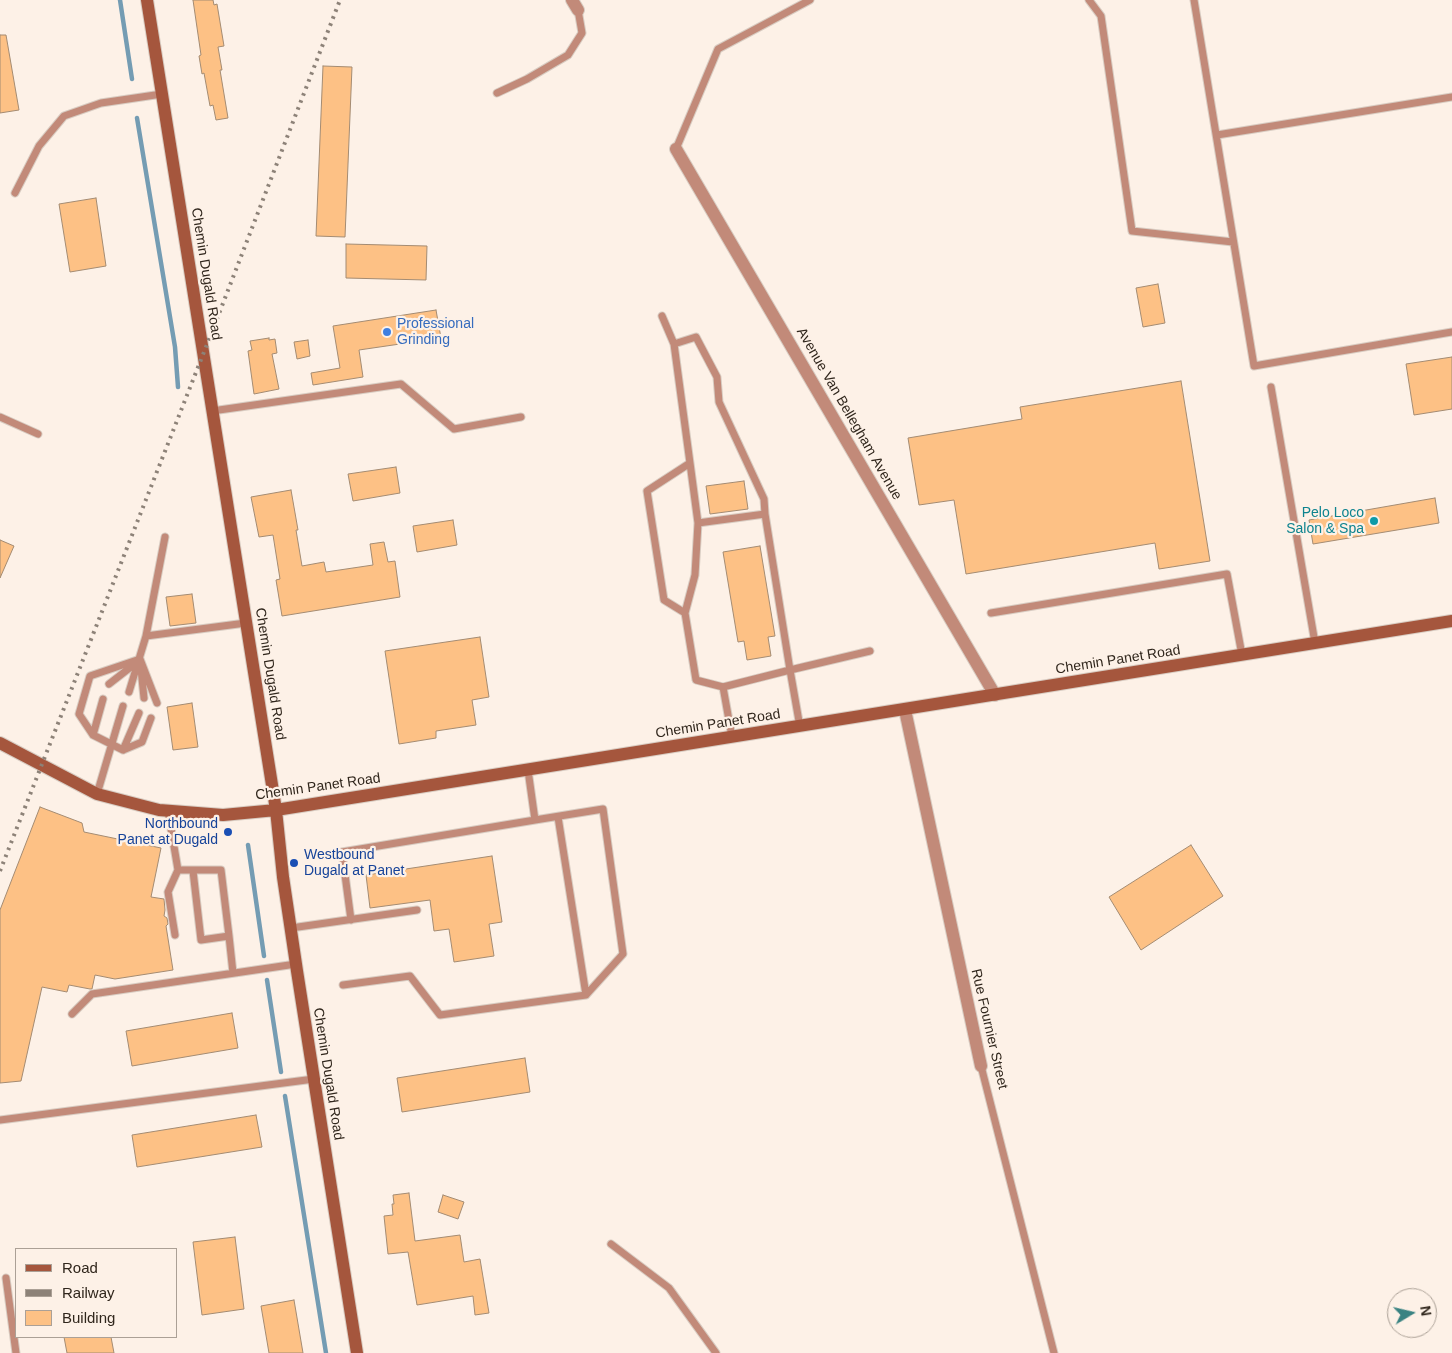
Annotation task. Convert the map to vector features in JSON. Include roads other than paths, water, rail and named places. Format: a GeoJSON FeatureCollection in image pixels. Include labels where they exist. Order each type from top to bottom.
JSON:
{"type":"FeatureCollection","features":[{"type":"Feature","properties":{"kind":"street","name":"Chemin Dugald Road"},"geometry":{"type":"LineString","coordinates":[[147,0],[276,810],[290,928],[356,1353]]}},
{"type":"Feature","properties":{"kind":"street","name":"Avenue Van Bellegham Avenue"},"geometry":{"type":"LineString","coordinates":[[676,149],[995,695]]}},
{"type":"Feature","properties":{"kind":"street","name":"Chemin Panet Road"},"geometry":{"type":"LineString","coordinates":[[0,743],[97,794],[158,810],[223,815],[276,810],[1452,621]]}},
{"type":"Feature","properties":{"kind":"street","name":"Rue Fournier Street"},"geometry":{"type":"LineString","coordinates":[[905,710],[981,1066]]}},
{"type":"Feature","properties":{"kind":"lane"},"geometry":{"type":"LineString","coordinates":[[676,149],[718,49],[810,0]]}},
{"type":"Feature","properties":{"kind":"lane"},"geometry":{"type":"LineString","coordinates":[[1088,0],[1101,16],[1132,231],[1234,242]]}},
{"type":"Feature","properties":{"kind":"lane"},"geometry":{"type":"LineString","coordinates":[[1194,0],[1254,366],[1452,332]]}},
{"type":"Feature","properties":{"kind":"lane"},"geometry":{"type":"LineString","coordinates":[[497,93],[527,79],[568,55],[582,33],[575,5]]}},
{"type":"Feature","properties":{"kind":"lane"},"geometry":{"type":"LineString","coordinates":[[16,193],[39,146],[64,116],[102,103],[162,94]]}},
{"type":"Feature","properties":{"kind":"lane"},"geometry":{"type":"LineString","coordinates":[[1217,135],[1452,97]]}},
{"type":"Feature","properties":{"kind":"lane"},"geometry":{"type":"LineString","coordinates":[[662,316],[674,344],[698,523],[695,575],[684,613],[696,680],[723,687],[870,652]]}},
{"type":"Feature","properties":{"kind":"lane"},"geometry":{"type":"LineString","coordinates":[[674,344],[696,337],[717,377],[719,402],[764,498],[800,727]]}},
{"type":"Feature","properties":{"kind":"lane"},"geometry":{"type":"LineString","coordinates":[[212,411],[401,384],[454,429],[521,417]]}},
{"type":"Feature","properties":{"kind":"lane"},"geometry":{"type":"LineString","coordinates":[[1271,387],[1316,643]]}},
{"type":"Feature","properties":{"kind":"lane"},"geometry":{"type":"LineString","coordinates":[[0,417],[38,434]]}},
{"type":"Feature","properties":{"kind":"lane"},"geometry":{"type":"LineString","coordinates":[[684,613],[664,600],[647,491],[690,463]]}},
{"type":"Feature","properties":{"kind":"lane"},"geometry":{"type":"LineString","coordinates":[[698,523],[765,514]]}},
{"type":"Feature","properties":{"kind":"lane"},"geometry":{"type":"LineString","coordinates":[[129,692],[146,636],[165,537]]}},
{"type":"Feature","properties":{"kind":"lane"},"geometry":{"type":"LineString","coordinates":[[991,613],[1227,574],[1242,655]]}},
{"type":"Feature","properties":{"kind":"lane"},"geometry":{"type":"LineString","coordinates":[[146,636],[246,623]]}},
{"type":"Feature","properties":{"kind":"lane"},"geometry":{"type":"LineString","coordinates":[[109,684],[140,659]]}},
{"type":"Feature","properties":{"kind":"lane"},"geometry":{"type":"LineString","coordinates":[[140,659],[144,698]]}},
{"type":"Feature","properties":{"kind":"lane"},"geometry":{"type":"LineString","coordinates":[[140,659],[157,703]]}},
{"type":"Feature","properties":{"kind":"lane"},"geometry":{"type":"LineString","coordinates":[[123,750],[93,735],[79,714],[90,676],[140,659]]}},
{"type":"Feature","properties":{"kind":"lane"},"geometry":{"type":"LineString","coordinates":[[723,687],[732,737]]}},
{"type":"Feature","properties":{"kind":"lane"},"geometry":{"type":"LineString","coordinates":[[93,735],[103,699]]}},
{"type":"Feature","properties":{"kind":"lane"},"geometry":{"type":"LineString","coordinates":[[97,794],[123,706]]}},
{"type":"Feature","properties":{"kind":"lane"},"geometry":{"type":"LineString","coordinates":[[123,750],[139,713]]}},
{"type":"Feature","properties":{"kind":"lane"},"geometry":{"type":"LineString","coordinates":[[123,750],[142,742],[151,718]]}},
{"type":"Feature","properties":{"kind":"lane"},"geometry":{"type":"LineString","coordinates":[[528,770],[535,820]]}},
{"type":"Feature","properties":{"kind":"lane"},"geometry":{"type":"LineString","coordinates":[[343,985],[410,976],[440,1015],[586,995],[623,954],[603,809],[342,852],[351,920]]}},
{"type":"Feature","properties":{"kind":"lane"},"geometry":{"type":"LineString","coordinates":[[168,811],[178,870],[168,892],[174,935]]}},
{"type":"Feature","properties":{"kind":"lane"},"geometry":{"type":"LineString","coordinates":[[558,816],[586,995]]}},
{"type":"Feature","properties":{"kind":"lane"},"geometry":{"type":"LineString","coordinates":[[178,870],[221,870],[233,973]]}},
{"type":"Feature","properties":{"kind":"lane"},"geometry":{"type":"LineString","coordinates":[[193,870],[201,940],[229,936]]}},
{"type":"Feature","properties":{"kind":"lane"},"geometry":{"type":"LineString","coordinates":[[290,928],[417,910]]}},
{"type":"Feature","properties":{"kind":"lane"},"geometry":{"type":"LineString","coordinates":[[72,1014],[92,994],[296,964]]}},
{"type":"Feature","properties":{"kind":"lane","name":"Rue Fournier Street"},"geometry":{"type":"LineString","coordinates":[[981,1066],[1054,1353]]}},
{"type":"Feature","properties":{"kind":"lane"},"geometry":{"type":"LineString","coordinates":[[0,1120],[314,1079]]}},
{"type":"Feature","properties":{"kind":"lane"},"geometry":{"type":"LineString","coordinates":[[611,1244],[669,1288],[716,1353]]}},
{"type":"Feature","properties":{"kind":"lane"},"geometry":{"type":"LineString","coordinates":[[6,1278],[16,1353]]}},
{"type":"Feature","properties":{"kind":"waterway"},"geometry":{"type":"LineString","coordinates":[[120,0],[132,79]]}},
{"type":"Feature","properties":{"kind":"waterway"},"geometry":{"type":"LineString","coordinates":[[137,118],[175,347],[178,387]]}},
{"type":"Feature","properties":{"kind":"waterway"},"geometry":{"type":"LineString","coordinates":[[248,845],[264,956]]}},
{"type":"Feature","properties":{"kind":"waterway"},"geometry":{"type":"LineString","coordinates":[[267,980],[281,1072]]}},
{"type":"Feature","properties":{"kind":"waterway"},"geometry":{"type":"LineString","coordinates":[[285,1096],[326,1353]]}},
{"type":"Feature","properties":{"kind":"railway"},"geometry":{"type":"LineString","coordinates":[[0,871],[340,0]]}},
{"type":"Feature","properties":{"kind":"place","name":"Professional Grinding"},"geometry":{"type":"Point","coordinates":[387,332]}},
{"type":"Feature","properties":{"kind":"place","name":"Pelo Loco Salon & Spa"},"geometry":{"type":"Point","coordinates":[1374,521]}},
{"type":"Feature","properties":{"kind":"place","name":"Northbound Panet at Dugald"},"geometry":{"type":"Point","coordinates":[228,832]}},
{"type":"Feature","properties":{"kind":"place","name":"Westbound Dugald at Panet"},"geometry":{"type":"Point","coordinates":[294,863]}}]}
